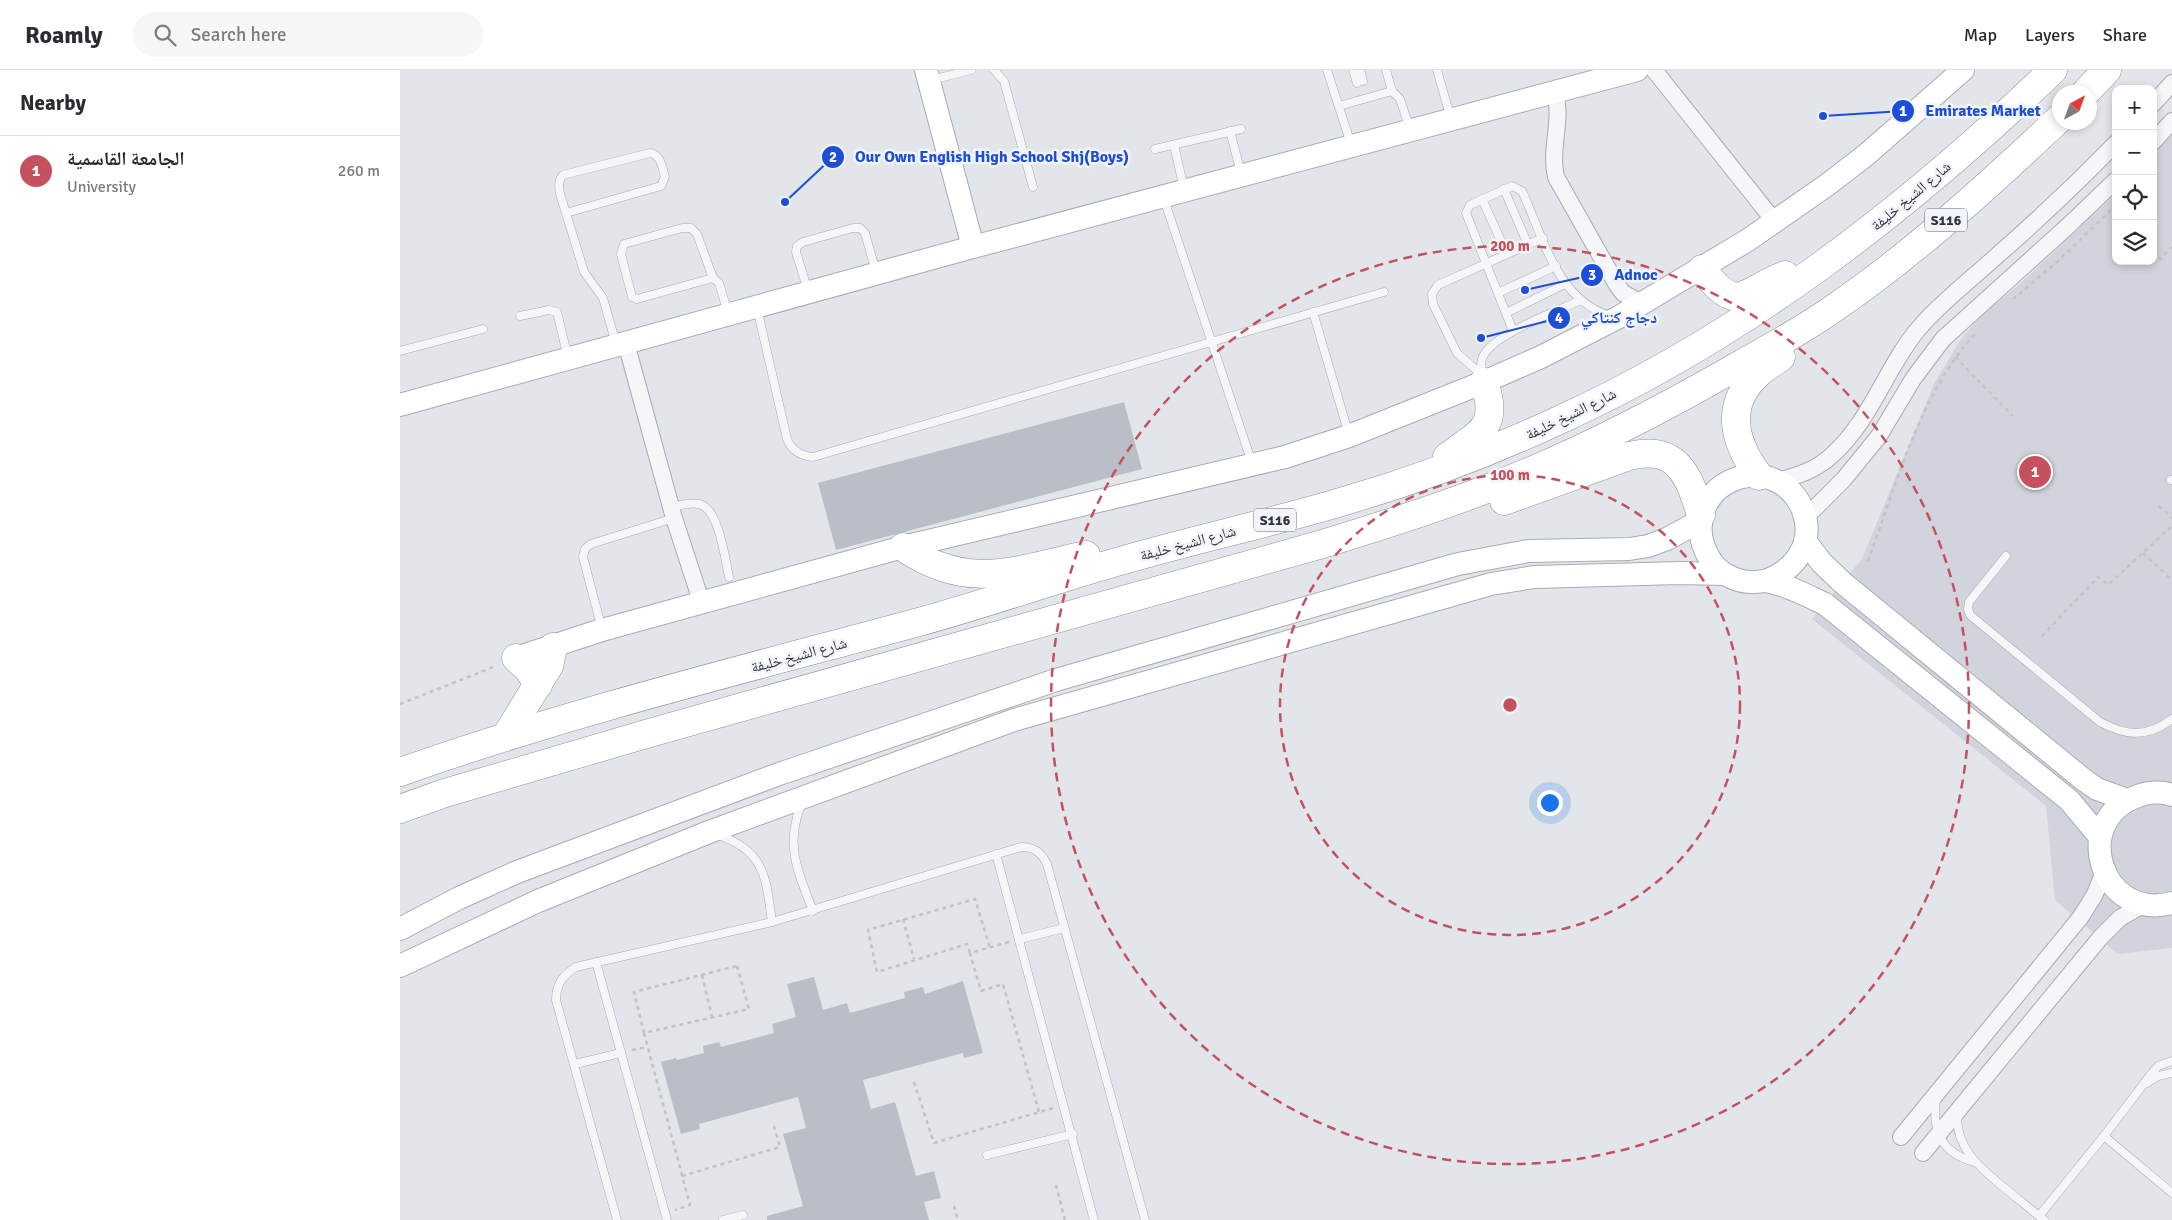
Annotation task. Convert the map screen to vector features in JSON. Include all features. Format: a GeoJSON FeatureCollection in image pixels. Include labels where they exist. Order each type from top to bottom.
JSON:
{"type":"FeatureCollection","features":[{"type":"Feature","properties":{"kind":"highway"},"geometry":{"type":"LineString","coordinates":[[2093,85],[2107,70]]}},
{"type":"Feature","properties":{"kind":"highway","name":"شارع الشيخ خليفة"},"geometry":{"type":"LineString","coordinates":[[400,772],[506,736],[942,616],[1134,557],[1343,502],[1422,476],[1526,435],[1641,380],[1730,330],[1772,302],[1903,204],[2045,75]]}},
{"type":"Feature","properties":{"kind":"highway","name":"S116"},"geometry":{"type":"LineString","coordinates":[[400,809],[445,793],[637,736],[1319,545],[1416,515],[1518,476],[1605,437],[1708,384],[1826,314],[1946,220],[2052,125]]}},
{"type":"Feature","properties":{"kind":"highway"},"geometry":{"type":"LineString","coordinates":[[1702,269],[1722,292],[1744,296],[1790,272],[1818,267]]}},
{"type":"Feature","properties":{"kind":"highway"},"geometry":{"type":"LineString","coordinates":[[1768,479],[1747,460],[1738,443],[1735,424],[1738,405],[1746,388],[1758,374],[1800,342],[1826,314]]}},
{"type":"Feature","properties":{"kind":"highway"},"geometry":{"type":"LineString","coordinates":[[1422,476],[1483,429],[1491,414],[1491,405],[1483,379]]}},
{"type":"Feature","properties":{"kind":"highway"},"geometry":{"type":"LineString","coordinates":[[1416,515],[1479,509],[1629,456],[1650,453],[1671,460],[1686,474],[1701,518]]}},
{"type":"Feature","properties":{"kind":"highway"},"geometry":{"type":"LineString","coordinates":[[903,547],[922,561],[939,568],[975,574],[1011,571],[1100,553],[1111,552],[1134,557]]}},
{"type":"Feature","properties":{"kind":"highway"},"geometry":{"type":"LineString","coordinates":[[506,736],[551,662],[553,647]]}},
{"type":"Feature","properties":{"kind":"highway"},"geometry":{"type":"LineString","coordinates":[[516,658],[529,670],[538,685]]}},
{"type":"Feature","properties":{"kind":"street"},"geometry":{"type":"LineString","coordinates":[[401,402],[621,345],[973,247],[1637,70]]}},
{"type":"Feature","properties":{"kind":"street"},"geometry":{"type":"LineString","coordinates":[[1654,70],[1774,222]]}},
{"type":"Feature","properties":{"kind":"street"},"geometry":{"type":"LineString","coordinates":[[516,658],[602,630],[702,604],[903,547],[1301,452],[1349,436],[1483,379],[1541,357],[1643,304],[1702,269],[1774,222],[1866,155],[1963,70]]}},
{"type":"Feature","properties":{"kind":"street"},"geometry":{"type":"LineString","coordinates":[[928,76],[973,247]]}},
{"type":"Feature","properties":{"kind":"street"},"geometry":{"type":"LineString","coordinates":[[2157,100],[2172,83]]}},
{"type":"Feature","properties":{"kind":"street"},"geometry":{"type":"LineString","coordinates":[[1554,92],[1558,110],[1553,158],[1556,177],[1616,285],[1623,293],[1643,304]]}},
{"type":"Feature","properties":{"kind":"street"},"geometry":{"type":"LineString","coordinates":[[2157,138],[2172,122]]}},
{"type":"Feature","properties":{"kind":"street"},"geometry":{"type":"LineString","coordinates":[[1768,479],[1790,490],[1800,503],[1805,518],[1805,541],[1800,555],[1791,567],[1779,576],[1765,581],[1750,582],[1737,580],[1724,574],[1712,564],[1704,551],[1700,537],[1701,518],[1712,495],[1730,481],[1744,476],[1768,479],[1797,477],[1815,468],[1832,456],[1864,415],[1894,361],[1920,327],[1949,298],[2049,209],[2112,147]]}},
{"type":"Feature","properties":{"kind":"street"},"geometry":{"type":"LineString","coordinates":[[1805,518],[1844,479],[1873,443],[1897,408],[1913,379],[1943,339],[2112,184]]}},
{"type":"Feature","properties":{"kind":"street"},"geometry":{"type":"LineString","coordinates":[[621,345],[702,604]]}},
{"type":"Feature","properties":{"kind":"street"},"geometry":{"type":"LineString","coordinates":[[400,929],[495,882],[609,838],[779,774],[1056,680],[1458,564],[1529,551],[1629,549],[1648,546],[1667,539],[1701,518]]}},
{"type":"Feature","properties":{"kind":"street"},"geometry":{"type":"LineString","coordinates":[[1805,541],[1842,583],[2084,780],[2105,792],[2127,800]]}},
{"type":"Feature","properties":{"kind":"street"},"geometry":{"type":"LineString","coordinates":[[400,966],[538,901],[709,832],[1014,720],[1491,584],[1534,577],[1680,573],[1724,574]]}},
{"type":"Feature","properties":{"kind":"street"},"geometry":{"type":"LineString","coordinates":[[1765,581],[1825,604],[2069,800],[2100,837]]}},
{"type":"Feature","properties":{"kind":"street"},"geometry":{"type":"LineString","coordinates":[[1014,720],[1061,694],[1064,685],[1056,680]]}},
{"type":"Feature","properties":{"kind":"street"},"geometry":{"type":"LineString","coordinates":[[2163,904],[2120,892],[2111,883],[2100,861],[2100,837],[2105,822],[2114,810],[2127,800],[2147,793],[2171,793]]}},
{"type":"Feature","properties":{"kind":"street"},"geometry":{"type":"LineString","coordinates":[[538,901],[534,897],[532,886],[538,877],[584,855],[609,838]]}},
{"type":"Feature","properties":{"kind":"street"},"geometry":{"type":"LineString","coordinates":[[1901,1137],[2080,918],[2094,896],[2104,872]]}},
{"type":"Feature","properties":{"kind":"street"},"geometry":{"type":"LineString","coordinates":[[1923,1153],[2100,938],[2120,918],[2163,904]]}},
{"type":"Feature","properties":{"kind":"lane"},"geometry":{"type":"LineString","coordinates":[[928,76],[972,70]]}},
{"type":"Feature","properties":{"kind":"lane"},"geometry":{"type":"LineString","coordinates":[[994,70],[1004,81],[1034,187]]}},
{"type":"Feature","properties":{"kind":"lane"},"geometry":{"type":"LineString","coordinates":[[1327,70],[1352,147]]}},
{"type":"Feature","properties":{"kind":"lane"},"geometry":{"type":"LineString","coordinates":[[1353,70],[1360,82],[1360,70]]}},
{"type":"Feature","properties":{"kind":"lane"},"geometry":{"type":"LineString","coordinates":[[1386,70],[1392,91],[1400,99],[1411,131]]}},
{"type":"Feature","properties":{"kind":"lane"},"geometry":{"type":"LineString","coordinates":[[1437,70],[1451,120]]}},
{"type":"Feature","properties":{"kind":"lane"},"geometry":{"type":"LineString","coordinates":[[1338,106],[1392,91]]}},
{"type":"Feature","properties":{"kind":"lane"},"geometry":{"type":"LineString","coordinates":[[1155,149],[1241,129]]}},
{"type":"Feature","properties":{"kind":"lane"},"geometry":{"type":"LineString","coordinates":[[1230,131],[1242,176]]}},
{"type":"Feature","properties":{"kind":"lane"},"geometry":{"type":"LineString","coordinates":[[1174,145],[1174,194],[1212,341],[1252,464]]}},
{"type":"Feature","properties":{"kind":"lane"},"geometry":{"type":"LineString","coordinates":[[566,213],[661,186],[665,177],[658,157],[653,153],[646,153],[563,175],[558,182],[566,213],[584,272],[603,298],[621,345]]}},
{"type":"Feature","properties":{"kind":"lane"},"geometry":{"type":"LineString","coordinates":[[1513,331],[1466,213],[1470,205],[1504,189],[1516,186],[1522,191],[1565,284],[1580,300],[1599,312],[1619,317]]}},
{"type":"Feature","properties":{"kind":"lane"},"geometry":{"type":"LineString","coordinates":[[1504,189],[1528,245]]}},
{"type":"Feature","properties":{"kind":"lane"},"geometry":{"type":"LineString","coordinates":[[1482,199],[1507,254]]}},
{"type":"Feature","properties":{"kind":"lane"},"geometry":{"type":"LineString","coordinates":[[713,278],[635,298],[630,292],[621,254],[622,247],[627,242],[682,228],[691,228],[700,238],[713,278],[719,283],[729,315]]}},
{"type":"Feature","properties":{"kind":"lane"},"geometry":{"type":"LineString","coordinates":[[808,293],[796,252],[797,246],[853,228],[860,228],[865,233],[877,274]]}},
{"type":"Feature","properties":{"kind":"lane"},"geometry":{"type":"LineString","coordinates":[[1483,379],[1457,353],[1432,299],[1434,289],[1438,285],[1543,238]]}},
{"type":"Feature","properties":{"kind":"lane"},"geometry":{"type":"LineString","coordinates":[[1498,292],[1556,266]]}},
{"type":"Feature","properties":{"kind":"lane"},"geometry":{"type":"LineString","coordinates":[[1506,313],[1565,284]]}},
{"type":"Feature","properties":{"kind":"lane"},"geometry":{"type":"LineString","coordinates":[[757,307],[787,439],[794,450],[800,454],[813,457],[1384,292]]}},
{"type":"Feature","properties":{"kind":"lane"},"geometry":{"type":"LineString","coordinates":[[1483,379],[1480,365],[1484,354],[1513,331],[1580,300]]}},
{"type":"Feature","properties":{"kind":"lane"},"geometry":{"type":"LineString","coordinates":[[520,316],[549,310],[557,312],[568,359]]}},
{"type":"Feature","properties":{"kind":"lane"},"geometry":{"type":"LineString","coordinates":[[1313,312],[1349,436]]}},
{"type":"Feature","properties":{"kind":"lane"},"geometry":{"type":"LineString","coordinates":[[400,351],[484,328]]}},
{"type":"Feature","properties":{"kind":"lane"},"geometry":{"type":"LineString","coordinates":[[602,630],[583,557],[585,549],[591,544],[692,503],[704,505],[709,509],[715,520],[729,577]]}},
{"type":"Feature","properties":{"kind":"lane"},"geometry":{"type":"LineString","coordinates":[[2006,556],[1969,602],[1970,616],[2100,722],[2114,730],[2131,733],[2147,732],[2163,726],[2172,719]]}},
{"type":"Feature","properties":{"kind":"lane"},"geometry":{"type":"LineString","coordinates":[[804,796],[793,828],[792,840],[796,867],[813,911]]}},
{"type":"Feature","properties":{"kind":"lane"},"geometry":{"type":"LineString","coordinates":[[709,832],[739,843],[760,864],[766,878],[772,922]]}},
{"type":"Feature","properties":{"kind":"lane"},"geometry":{"type":"LineString","coordinates":[[617,1220],[556,1000],[558,984],[569,971],[576,967],[596,962],[813,911],[996,854],[1028,847],[1044,857],[1145,1220]]}},
{"type":"Feature","properties":{"kind":"lane"},"geometry":{"type":"LineString","coordinates":[[996,854],[1065,1104],[1094,1220]]}},
{"type":"Feature","properties":{"kind":"lane"},"geometry":{"type":"LineString","coordinates":[[1020,939],[1064,928]]}},
{"type":"Feature","properties":{"kind":"lane"},"geometry":{"type":"LineString","coordinates":[[596,962],[666,1216]]}},
{"type":"Feature","properties":{"kind":"lane"},"geometry":{"type":"LineString","coordinates":[[575,1064],[621,1053]]}},
{"type":"Feature","properties":{"kind":"lane"},"geometry":{"type":"LineString","coordinates":[[1937,1095],[1935,1114],[1938,1134],[1942,1142],[1955,1155],[1974,1162],[2042,1218],[2158,1066],[2172,1061]]}},
{"type":"Feature","properties":{"kind":"lane"},"geometry":{"type":"LineString","coordinates":[[2145,1084],[2158,1076],[2172,1073]]}},
{"type":"Feature","properties":{"kind":"lane"},"geometry":{"type":"LineString","coordinates":[[1957,1111],[1958,1133],[1974,1162]]}},
{"type":"Feature","properties":{"kind":"lane"},"geometry":{"type":"LineString","coordinates":[[987,1155],[1073,1134]]}},
{"type":"Feature","properties":{"kind":"lane"},"geometry":{"type":"LineString","coordinates":[[2104,1136],[2172,1193]]}},
{"type":"Feature","properties":{"kind":"lane"},"geometry":{"type":"LineString","coordinates":[[723,1220],[744,1215]]}},
{"type":"Feature","properties":{"kind":"path"},"geometry":{"type":"LineString","coordinates":[[2007,304],[2058,261],[2110,211],[2112,213]]}},
{"type":"Feature","properties":{"kind":"path"},"geometry":{"type":"LineString","coordinates":[[2157,256],[2160,259],[2172,247]]}},
{"type":"Feature","properties":{"kind":"path"},"geometry":{"type":"LineString","coordinates":[[1868,561],[1924,410],[1955,357],[1977,331]]}},
{"type":"Feature","properties":{"kind":"path"},"geometry":{"type":"LineString","coordinates":[[1955,357],[2013,416]]}},
{"type":"Feature","properties":{"kind":"path"},"geometry":{"type":"LineString","coordinates":[[2159,506],[2172,518]]}},
{"type":"Feature","properties":{"kind":"path"},"geometry":{"type":"LineString","coordinates":[[2042,636],[2098,576],[2108,585],[2172,526]]}},
{"type":"Feature","properties":{"kind":"path"},"geometry":{"type":"LineString","coordinates":[[2143,553],[2172,580]]}},
{"type":"Feature","properties":{"kind":"path"},"geometry":{"type":"LineString","coordinates":[[400,704],[516,658]]}},
{"type":"Feature","properties":{"kind":"path"},"geometry":{"type":"LineString","coordinates":[[990,948],[976,898],[868,930],[877,972],[967,944],[981,991],[1003,984],[1039,1112]]}},
{"type":"Feature","properties":{"kind":"path"},"geometry":{"type":"LineString","coordinates":[[903,920],[914,960]]}},
{"type":"Feature","properties":{"kind":"path"},"geometry":{"type":"LineString","coordinates":[[970,953],[1020,939]]}},
{"type":"Feature","properties":{"kind":"path"},"geometry":{"type":"LineString","coordinates":[[644,1033],[749,1009],[737,966],[634,992],[647,1047],[690,1205],[666,1216]]}},
{"type":"Feature","properties":{"kind":"path"},"geometry":{"type":"LineString","coordinates":[[702,975],[712,1017]]}},
{"type":"Feature","properties":{"kind":"path"},"geometry":{"type":"LineString","coordinates":[[621,1053],[647,1047]]}},
{"type":"Feature","properties":{"kind":"path"},"geometry":{"type":"LineString","coordinates":[[914,1082],[934,1143],[1065,1104]]}},
{"type":"Feature","properties":{"kind":"path"},"geometry":{"type":"LineString","coordinates":[[682,1176],[780,1147],[773,1123]]}},
{"type":"Feature","properties":{"kind":"path"},"geometry":{"type":"LineString","coordinates":[[1056,1185],[1065,1220]]}},
{"type":"Feature","properties":{"kind":"path"},"geometry":{"type":"LineString","coordinates":[[954,1206],[958,1220]]}},
{"type":"Feature","properties":{"kind":"shaded area"},"geometry":{"type":"Polygon","coordinates":[[[2172,135],[2172,948],[2118,954],[2055,900],[2046,806],[1812,619],[1862,559],[1934,384],[1961,339],[1986,311],[2012,291],[2112,198],[2112,265],[2157,265],[2157,150],[2172,135]]]}},
{"type":"Feature","properties":{"kind":"building"},"geometry":{"type":"Polygon","coordinates":[[[1124,402],[1142,469],[836,550],[818,483],[1124,402]]]}},
{"type":"Feature","properties":{"kind":"building"},"geometry":{"type":"Polygon","coordinates":[[[814,977],[823,1010],[847,1003],[850,1013],[905,998],[904,992],[923,987],[925,994],[963,981],[983,1053],[964,1058],[963,1053],[863,1080],[871,1109],[895,1102],[916,1176],[934,1171],[941,1198],[924,1202],[929,1220],[767,1220],[767,1216],[803,1206],[783,1134],[806,1128],[798,1097],[699,1124],[700,1129],[681,1134],[661,1062],[704,1053],[703,1046],[719,1042],[721,1047],[774,1033],[772,1024],[796,1017],[787,984],[814,977]]]}},
{"type":"Feature","properties":{"kind":"place","name":"Emirates Market"},"geometry":{"type":"Point","coordinates":[1823,116]}},
{"type":"Feature","properties":{"kind":"place","name":"Our Own English High School Shj(Boys)"},"geometry":{"type":"Point","coordinates":[785,202]}},
{"type":"Feature","properties":{"kind":"place","name":"Adnoc"},"geometry":{"type":"Point","coordinates":[1525,290]}},
{"type":"Feature","properties":{"kind":"place","name":"دجاج كنتاكي"},"geometry":{"type":"Point","coordinates":[1481,338]}},
{"type":"Feature","properties":{"kind":"place","name":"الجامعة القاسمية"},"geometry":{"type":"Point","coordinates":[2035,472]}}]}
